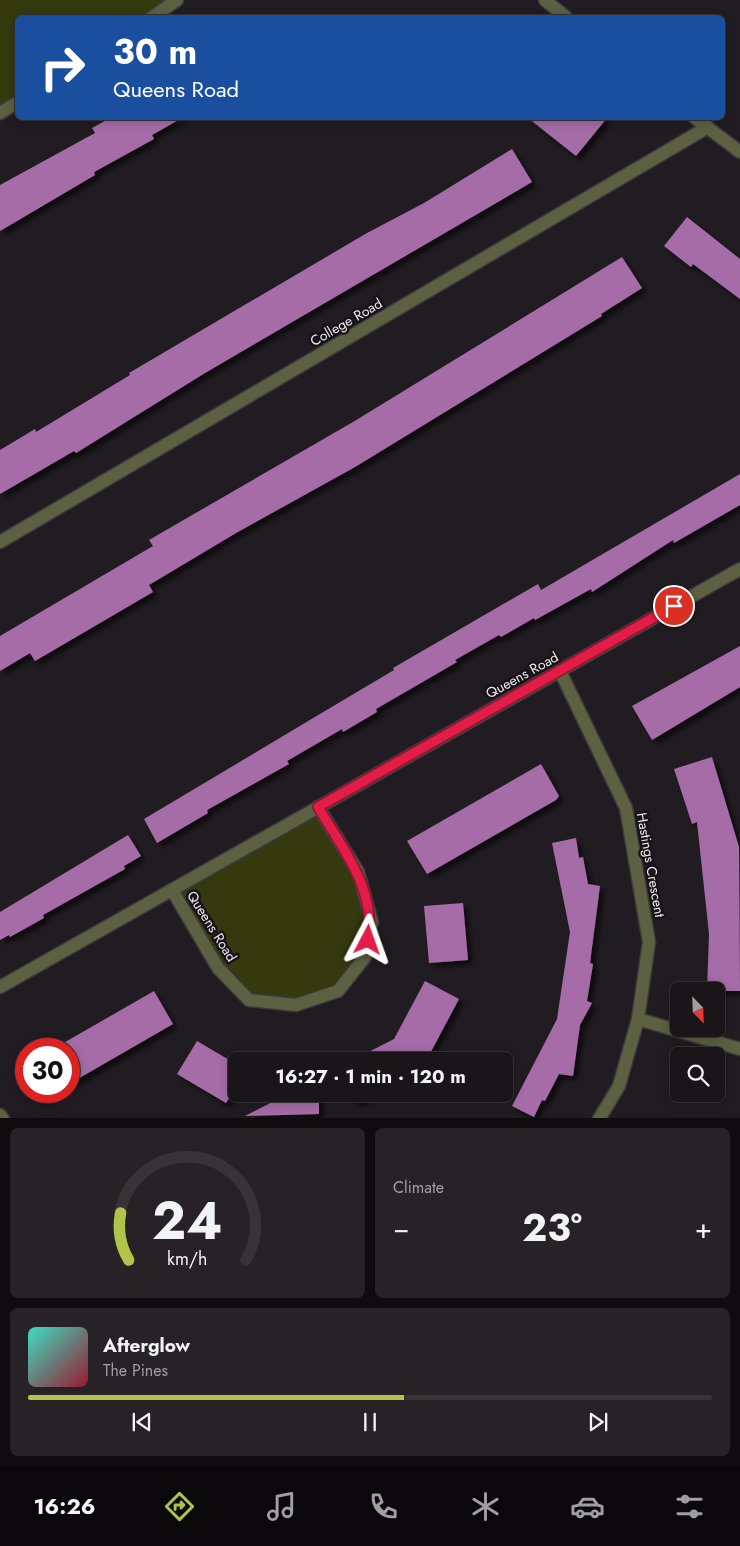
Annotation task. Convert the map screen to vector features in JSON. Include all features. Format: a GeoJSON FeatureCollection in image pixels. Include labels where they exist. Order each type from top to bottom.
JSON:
{"type":"FeatureCollection","features":[{"type":"Feature","properties":{"kind":"street"},"geometry":{"type":"LineString","coordinates":[[155,15],[177,0]]}},
{"type":"Feature","properties":{"kind":"street"},"geometry":{"type":"LineString","coordinates":[[544,0],[563,15]]}},
{"type":"Feature","properties":{"kind":"street"},"geometry":{"type":"LineString","coordinates":[[0,113],[15,104]]}},
{"type":"Feature","properties":{"kind":"street"},"geometry":{"type":"LineString","coordinates":[[698,120],[740,152]]}},
{"type":"Feature","properties":{"kind":"street","name":"College Road"},"geometry":{"type":"LineString","coordinates":[[0,542],[708,127]]}},
{"type":"Feature","properties":{"kind":"street","name":"Queens Road"},"geometry":{"type":"LineString","coordinates":[[0,987],[740,569]]}},
{"type":"Feature","properties":{"kind":"street","name":"Hastings Crescent"},"geometry":{"type":"LineString","coordinates":[[560,671],[626,808],[649,942],[638,1019],[619,1086],[599,1118]]}},
{"type":"Feature","properties":{"kind":"street","name":"Queens Road"},"geometry":{"type":"LineString","coordinates":[[172,890],[218,968],[250,1000],[296,1005],[338,991],[365,958],[372,922],[358,872],[318,807]]}},
{"type":"Feature","properties":{"kind":"street"},"geometry":{"type":"LineString","coordinates":[[638,1019],[740,1049]]}},
{"type":"Feature","properties":{"kind":"street"},"geometry":{"type":"LineString","coordinates":[[0,1115],[3,1118]]}},
{"type":"Feature","properties":{"kind":"green space"},"geometry":{"type":"Polygon","coordinates":[[[0,0],[177,0],[154,15],[15,15],[15,103],[0,113],[0,0]]]}},
{"type":"Feature","properties":{"kind":"green space"},"geometry":{"type":"Polygon","coordinates":[[[318,807],[358,872],[372,922],[365,957],[338,991],[296,1005],[249,1000],[218,968],[172,890],[318,807]]]}},
{"type":"Feature","properties":{"kind":"building"},"geometry":{"type":"Polygon","coordinates":[[[106,120],[178,120],[152,135],[154,139],[94,172],[95,175],[0,231],[0,185],[95,133],[92,128],[106,120]]]}},
{"type":"Feature","properties":{"kind":"building"},"geometry":{"type":"Polygon","coordinates":[[[531,120],[605,120],[576,156],[531,120]]]}},
{"type":"Feature","properties":{"kind":"building"},"geometry":{"type":"Polygon","coordinates":[[[512,149],[532,182],[205,373],[76,453],[74,451],[0,494],[0,450],[35,429],[36,432],[130,375],[129,373],[367,233],[424,203],[512,149]]]}},
{"type":"Feature","properties":{"kind":"building"},"geometry":{"type":"Polygon","coordinates":[[[687,217],[740,259],[740,299],[693,264],[691,267],[664,246],[687,217]]]}},
{"type":"Feature","properties":{"kind":"building"},"geometry":{"type":"Polygon","coordinates":[[[622,257],[642,288],[601,314],[602,316],[355,467],[236,533],[149,585],[153,592],[35,661],[30,653],[0,671],[0,636],[153,546],[149,540],[353,422],[622,257]]]}},
{"type":"Feature","properties":{"kind":"building"},"geometry":{"type":"Polygon","coordinates":[[[740,474],[740,505],[674,543],[673,540],[592,592],[591,589],[501,637],[499,635],[455,660],[457,662],[376,709],[377,712],[343,732],[342,729],[287,761],[289,764],[207,810],[208,813],[157,843],[144,819],[394,670],[393,668],[538,584],[541,590],[740,474]]]}},
{"type":"Feature","properties":{"kind":"building"},"geometry":{"type":"Polygon","coordinates":[[[740,646],[740,687],[652,740],[632,706],[740,646]]]}},
{"type":"Feature","properties":{"kind":"building"},"geometry":{"type":"Polygon","coordinates":[[[712,757],[739,847],[740,991],[725,991],[725,982],[707,982],[709,934],[697,822],[692,824],[674,769],[712,757]]]}},
{"type":"Feature","properties":{"kind":"building"},"geometry":{"type":"Polygon","coordinates":[[[541,764],[559,796],[556,800],[427,874],[407,841],[541,764]]]}},
{"type":"Feature","properties":{"kind":"building"},"geometry":{"type":"Polygon","coordinates":[[[128,835],[141,856],[124,866],[125,869],[43,915],[44,918],[10,937],[9,935],[0,940],[0,912],[128,835]]]}},
{"type":"Feature","properties":{"kind":"building"},"geometry":{"type":"Polygon","coordinates":[[[576,838],[579,858],[583,857],[588,884],[600,886],[590,963],[593,964],[587,1001],[592,1003],[580,1025],[573,1076],[559,1074],[545,1101],[542,1100],[534,1117],[512,1106],[557,1019],[570,932],[552,843],[576,838]]]}},
{"type":"Feature","properties":{"kind":"building"},"geometry":{"type":"Polygon","coordinates":[[[463,903],[468,960],[429,963],[424,906],[463,903]]]}},
{"type":"Feature","properties":{"kind":"building"},"geometry":{"type":"Polygon","coordinates":[[[425,981],[459,999],[431,1052],[369,1052],[394,1039],[425,981]]]}},
{"type":"Feature","properties":{"kind":"building"},"geometry":{"type":"Polygon","coordinates":[[[154,991],[173,1024],[80,1078],[80,1038],[72,1038],[154,991]]]}},
{"type":"Feature","properties":{"kind":"building"},"geometry":{"type":"Polygon","coordinates":[[[197,1041],[228,1059],[228,1100],[226,1103],[177,1074],[197,1041]]]}},
{"type":"Feature","properties":{"kind":"building"},"geometry":{"type":"Polygon","coordinates":[[[272,1102],[319,1102],[319,1114],[245,1116],[272,1102]]]}},
{"type":"Feature","properties":{"kind":"route"},"geometry":{"type":"LineString","coordinates":[[368,940],[372,922],[358,872],[318,807],[674,606]]}}]}
